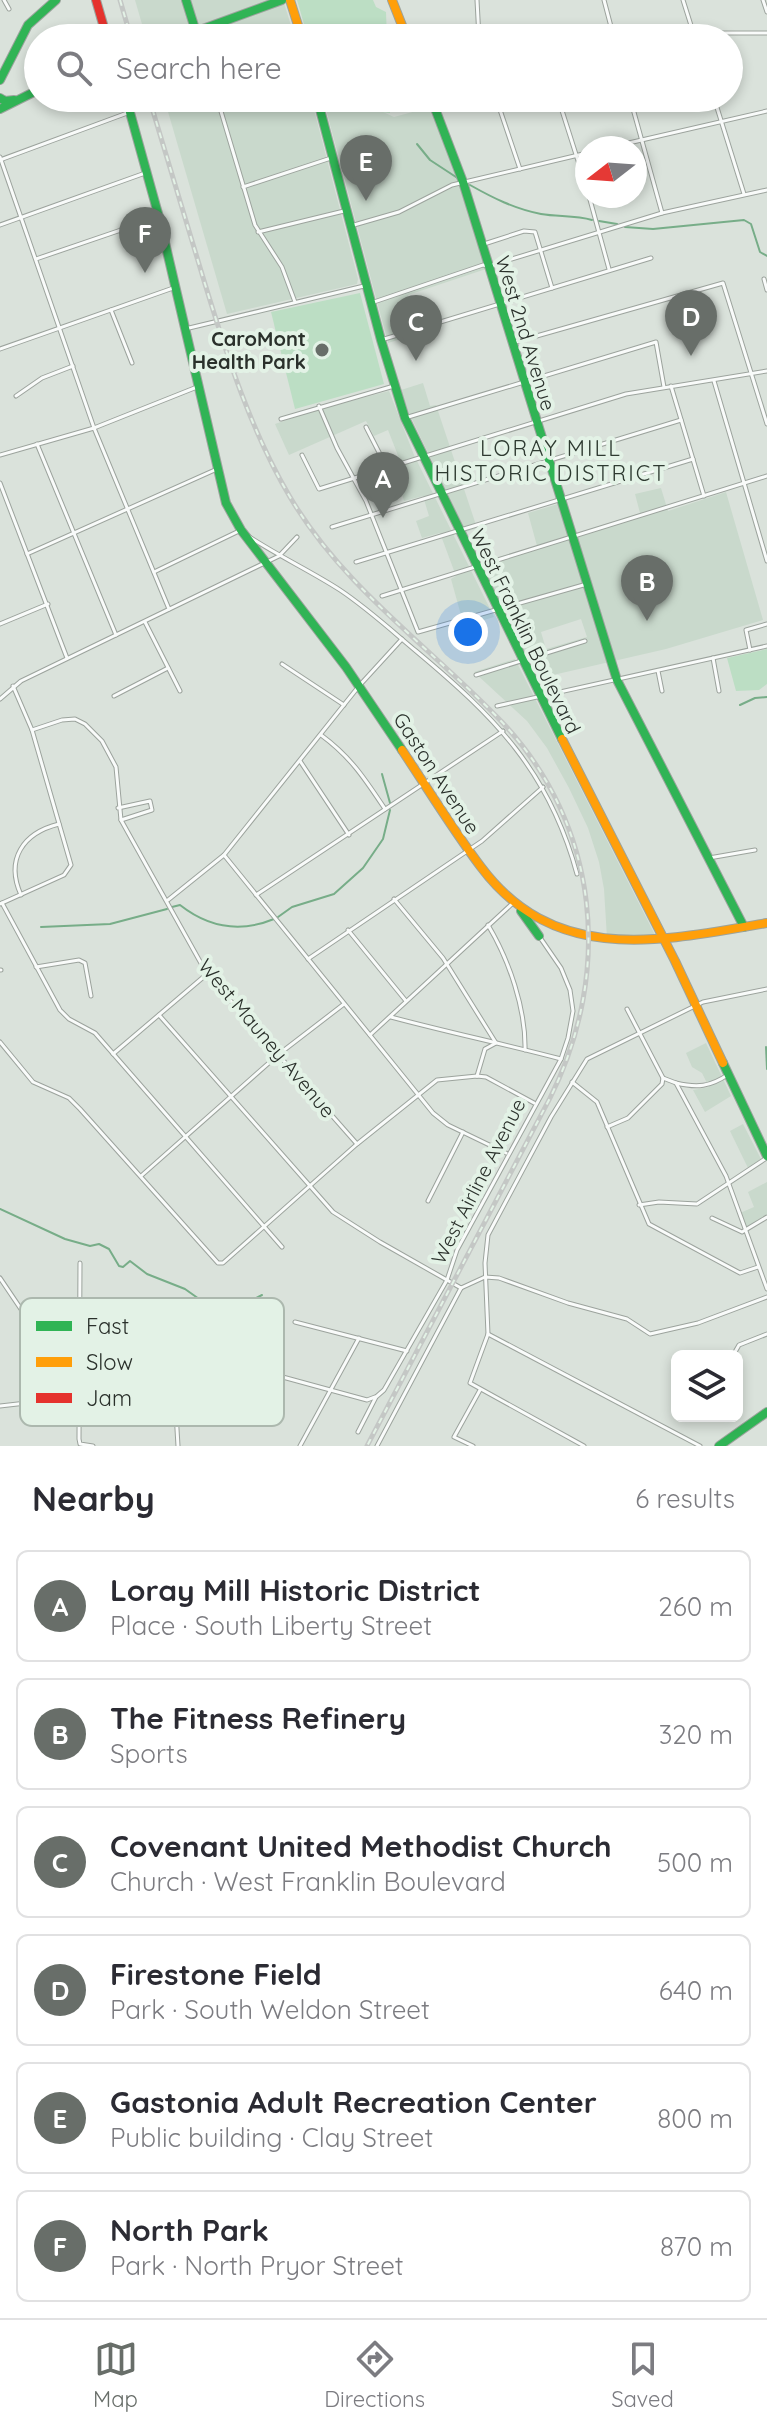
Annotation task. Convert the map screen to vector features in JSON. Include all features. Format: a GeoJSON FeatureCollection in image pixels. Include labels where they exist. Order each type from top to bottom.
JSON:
{"type":"FeatureCollection","features":[{"type":"Feature","properties":{"kind":"main road"},"geometry":{"type":"LineString","coordinates":[[29,24],[56,0]]}},
{"type":"Feature","properties":{"kind":"main road"},"geometry":{"type":"LineString","coordinates":[[96,0],[103,24]]}},
{"type":"Feature","properties":{"kind":"main road"},"geometry":{"type":"LineString","coordinates":[[186,0],[194,24]]}},
{"type":"Feature","properties":{"kind":"main road"},"geometry":{"type":"LineString","coordinates":[[224,24],[282,0]]}},
{"type":"Feature","properties":{"kind":"main road"},"geometry":{"type":"LineString","coordinates":[[290,0],[298,24]]}},
{"type":"Feature","properties":{"kind":"main road"},"geometry":{"type":"LineString","coordinates":[[392,0],[401,24]]}},
{"type":"Feature","properties":{"kind":"main road"},"geometry":{"type":"LineString","coordinates":[[0,80],[24,30]]}},
{"type":"Feature","properties":{"kind":"main road"},"geometry":{"type":"LineString","coordinates":[[0,109],[24,96]]}},
{"type":"Feature","properties":{"kind":"main road"},"geometry":{"type":"LineString","coordinates":[[0,98],[5,101],[20,98]]}},
{"type":"Feature","properties":{"kind":"main road"},"geometry":{"type":"LineString","coordinates":[[130,112],[148,172],[226,503],[241,530]]}},
{"type":"Feature","properties":{"kind":"main road","name":"West Franklin Boulevard"},"geometry":{"type":"LineString","coordinates":[[321,112],[405,418],[522,659],[664,939],[767,1156]]}},
{"type":"Feature","properties":{"kind":"main road","name":"West 2nd Avenue"},"geometry":{"type":"LineString","coordinates":[[436,112],[483,244],[617,680],[744,927]]}},
{"type":"Feature","properties":{"kind":"main road","name":"Gaston Avenue"},"geometry":{"type":"LineString","coordinates":[[241,530],[359,686],[468,850],[496,887],[515,904],[540,921],[576,936],[610,942],[664,939],[767,923]]}},
{"type":"Feature","properties":{"kind":"main road"},"geometry":{"type":"LineString","coordinates":[[515,904],[536,933],[540,921]]}},
{"type":"Feature","properties":{"kind":"main road"},"geometry":{"type":"LineString","coordinates":[[719,1446],[767,1412]]}},
{"type":"Feature","properties":{"kind":"street"},"geometry":{"type":"LineString","coordinates":[[4,0],[9,9]]}},
{"type":"Feature","properties":{"kind":"street"},"geometry":{"type":"LineString","coordinates":[[477,0],[478,24]]}},
{"type":"Feature","properties":{"kind":"street"},"geometry":{"type":"LineString","coordinates":[[604,0],[610,24]]}},
{"type":"Feature","properties":{"kind":"street"},"geometry":{"type":"LineString","coordinates":[[683,0],[690,24]]}},
{"type":"Feature","properties":{"kind":"street"},"geometry":{"type":"LineString","coordinates":[[763,0],[767,12]]}},
{"type":"Feature","properties":{"kind":"street"},"geometry":{"type":"LineString","coordinates":[[743,34],[767,33]]}},
{"type":"Feature","properties":{"kind":"street"},"geometry":{"type":"LineString","coordinates":[[647,139],[767,111]]}},
{"type":"Feature","properties":{"kind":"street"},"geometry":{"type":"LineString","coordinates":[[130,112],[0,159],[94,428],[169,609]]}},
{"type":"Feature","properties":{"kind":"street"},"geometry":{"type":"LineString","coordinates":[[221,112],[258,232],[280,262],[295,302]]}},
{"type":"Feature","properties":{"kind":"street"},"geometry":{"type":"LineString","coordinates":[[501,112],[520,169]]}},
{"type":"Feature","properties":{"kind":"street"},"geometry":{"type":"LineString","coordinates":[[563,112],[575,146]]}},
{"type":"Feature","properties":{"kind":"street"},"geometry":{"type":"LineString","coordinates":[[634,112],[641,136]]}},
{"type":"Feature","properties":{"kind":"street"},"geometry":{"type":"LineString","coordinates":[[718,112],[744,195]]}},
{"type":"Feature","properties":{"kind":"street"},"geometry":{"type":"LineString","coordinates":[[350,226],[399,212],[463,182],[575,156]]}},
{"type":"Feature","properties":{"kind":"street"},"geometry":{"type":"LineString","coordinates":[[243,187],[332,157]]}},
{"type":"Feature","properties":{"kind":"street"},"geometry":{"type":"LineString","coordinates":[[647,158],[662,213]]}},
{"type":"Feature","properties":{"kind":"street"},"geometry":{"type":"LineString","coordinates":[[0,225],[148,172]]}},
{"type":"Feature","properties":{"kind":"street"},"geometry":{"type":"LineString","coordinates":[[371,303],[483,265],[541,251],[662,213],[767,190]]}},
{"type":"Feature","properties":{"kind":"street"},"geometry":{"type":"LineString","coordinates":[[592,208],[609,271]]}},
{"type":"Feature","properties":{"kind":"street"},"geometry":{"type":"LineString","coordinates":[[258,232],[346,210]]}},
{"type":"Feature","properties":{"kind":"street"},"geometry":{"type":"LineString","coordinates":[[36,259],[159,217]]}},
{"type":"Feature","properties":{"kind":"street"},"geometry":{"type":"LineString","coordinates":[[483,244],[530,230],[535,232],[552,288]]}},
{"type":"Feature","properties":{"kind":"street"},"geometry":{"type":"LineString","coordinates":[[381,340],[651,258]]}},
{"type":"Feature","properties":{"kind":"street"},"geometry":{"type":"LineString","coordinates":[[764,279],[767,290]]}},
{"type":"Feature","properties":{"kind":"street"},"geometry":{"type":"LineString","coordinates":[[512,343],[723,283],[767,424]]}},
{"type":"Feature","properties":{"kind":"street"},"geometry":{"type":"LineString","coordinates":[[185,329],[366,285]]}},
{"type":"Feature","properties":{"kind":"street"},"geometry":{"type":"LineString","coordinates":[[0,349],[176,287]]}},
{"type":"Feature","properties":{"kind":"street"},"geometry":{"type":"LineString","coordinates":[[111,310],[132,363]]}},
{"type":"Feature","properties":{"kind":"street"},"geometry":{"type":"LineString","coordinates":[[405,418],[656,342],[664,387]]}},
{"type":"Feature","properties":{"kind":"street"},"geometry":{"type":"LineString","coordinates":[[16,396],[42,378],[73,366]]}},
{"type":"Feature","properties":{"kind":"street"},"geometry":{"type":"LineString","coordinates":[[302,455],[319,489],[626,394],[767,371]]}},
{"type":"Feature","properties":{"kind":"street"},"geometry":{"type":"LineString","coordinates":[[713,379],[767,561]]}},
{"type":"Feature","properties":{"kind":"street"},"geometry":{"type":"LineString","coordinates":[[281,419],[394,386]]}},
{"type":"Feature","properties":{"kind":"street"},"geometry":{"type":"LineString","coordinates":[[671,386],[704,496]]}},
{"type":"Feature","properties":{"kind":"street"},"geometry":{"type":"LineString","coordinates":[[0,455],[94,428],[197,387]]}},
{"type":"Feature","properties":{"kind":"street"},"geometry":{"type":"LineString","coordinates":[[319,406],[372,514],[418,632],[587,584]]}},
{"type":"Feature","properties":{"kind":"street"},"geometry":{"type":"LineString","coordinates":[[332,527],[681,420]]}},
{"type":"Feature","properties":{"kind":"street"},"geometry":{"type":"LineString","coordinates":[[366,427],[387,468]]}},
{"type":"Feature","properties":{"kind":"street"},"geometry":{"type":"LineString","coordinates":[[37,444],[116,635]]}},
{"type":"Feature","properties":{"kind":"street"},"geometry":{"type":"LineString","coordinates":[[356,562],[693,459]]}},
{"type":"Feature","properties":{"kind":"street"},"geometry":{"type":"LineString","coordinates":[[27,554],[217,469]]}},
{"type":"Feature","properties":{"kind":"street"},"geometry":{"type":"LineString","coordinates":[[382,596],[767,476]]}},
{"type":"Feature","properties":{"kind":"street"},"geometry":{"type":"LineString","coordinates":[[0,483],[67,658]]}},
{"type":"Feature","properties":{"kind":"street"},"geometry":{"type":"LineString","coordinates":[[154,572],[241,530],[346,595],[458,686],[503,731],[543,787],[561,823],[577,874]]}},
{"type":"Feature","properties":{"kind":"street"},"geometry":{"type":"LineString","coordinates":[[0,699],[13,686],[67,658],[279,556],[297,537]]}},
{"type":"Feature","properties":{"kind":"street"},"geometry":{"type":"LineString","coordinates":[[0,624],[48,604]]}},
{"type":"Feature","properties":{"kind":"street"},"geometry":{"type":"LineString","coordinates":[[145,622],[180,691]]}},
{"type":"Feature","properties":{"kind":"street"},"geometry":{"type":"LineString","coordinates":[[750,650],[745,631],[767,624]]}},
{"type":"Feature","properties":{"kind":"street"},"geometry":{"type":"LineString","coordinates":[[166,901],[224,855],[359,686],[402,639]]}},
{"type":"Feature","properties":{"kind":"street"},"geometry":{"type":"LineString","coordinates":[[476,675],[585,641]]}},
{"type":"Feature","properties":{"kind":"street"},"geometry":{"type":"LineString","coordinates":[[497,706],[767,646]]}},
{"type":"Feature","properties":{"kind":"street"},"geometry":{"type":"LineString","coordinates":[[713,658],[719,691]]}},
{"type":"Feature","properties":{"kind":"street"},"geometry":{"type":"LineString","coordinates":[[282,664],[344,705]]}},
{"type":"Feature","properties":{"kind":"street"},"geometry":{"type":"LineString","coordinates":[[114,696],[168,668]]}},
{"type":"Feature","properties":{"kind":"street"},"geometry":{"type":"LineString","coordinates":[[658,671],[662,691]]}},
{"type":"Feature","properties":{"kind":"street"},"geometry":{"type":"LineString","coordinates":[[13,686],[32,730],[71,865],[69,870],[55,879],[1,903],[64,1016],[91,1029],[282,1247]]}},
{"type":"Feature","properties":{"kind":"street","name":"West Mauney Avenue"},"geometry":{"type":"LineString","coordinates":[[32,730],[69,719],[80,721],[102,741],[114,761],[121,820],[207,974],[357,1144]]}},
{"type":"Feature","properties":{"kind":"street"},"geometry":{"type":"LineString","coordinates":[[256,895],[503,731]]}},
{"type":"Feature","properties":{"kind":"street"},"geometry":{"type":"LineString","coordinates":[[321,735],[354,763],[385,809]]}},
{"type":"Feature","properties":{"kind":"street"},"geometry":{"type":"LineString","coordinates":[[300,761],[349,835]]}},
{"type":"Feature","properties":{"kind":"street"},"geometry":{"type":"LineString","coordinates":[[308,959],[496,830],[543,787]]}},
{"type":"Feature","properties":{"kind":"street"},"geometry":{"type":"LineString","coordinates":[[118,808],[144,801],[150,801],[153,805],[152,810],[121,820]]}},
{"type":"Feature","properties":{"kind":"street"},"geometry":{"type":"LineString","coordinates":[[21,896],[14,873],[17,858],[34,832],[59,824]]}},
{"type":"Feature","properties":{"kind":"street"},"geometry":{"type":"LineString","coordinates":[[709,858],[755,850]]}},
{"type":"Feature","properties":{"kind":"street"},"geometry":{"type":"LineString","coordinates":[[224,855],[437,1117],[507,1154]]}},
{"type":"Feature","properties":{"kind":"street"},"geometry":{"type":"LineString","coordinates":[[394,899],[447,964],[496,1043]]}},
{"type":"Feature","properties":{"kind":"street"},"geometry":{"type":"LineString","coordinates":[[370,1035],[488,925],[515,904]]}},
{"type":"Feature","properties":{"kind":"street"},"geometry":{"type":"LineString","coordinates":[[488,925],[514,986],[525,1028],[525,1050]]}},
{"type":"Feature","properties":{"kind":"street"},"geometry":{"type":"LineString","coordinates":[[348,930],[406,1001]]}},
{"type":"Feature","properties":{"kind":"street","name":"West Airline Avenue"},"geometry":{"type":"LineString","coordinates":[[358,1432],[447,1280],[457,1250],[534,1103],[561,1059],[571,1026],[572,1000],[561,968],[536,933]]}},
{"type":"Feature","properties":{"kind":"street"},"geometry":{"type":"LineString","coordinates":[[36,967],[79,960],[85,963],[91,996]]}},
{"type":"Feature","properties":{"kind":"street"},"geometry":{"type":"LineString","coordinates":[[113,1054],[207,974]]}},
{"type":"Feature","properties":{"kind":"street"},"geometry":{"type":"LineString","coordinates":[[584,1446],[480,1390],[469,1380],[488,1334],[485,1252],[488,1235],[572,1082],[591,1056],[696,1005],[767,989]]}},
{"type":"Feature","properties":{"kind":"street"},"geometry":{"type":"LineString","coordinates":[[141,1176],[279,1054],[344,1004]]}},
{"type":"Feature","properties":{"kind":"street"},"geometry":{"type":"LineString","coordinates":[[607,1127],[628,1118],[662,1084],[663,1078],[627,1009]]}},
{"type":"Feature","properties":{"kind":"street"},"geometry":{"type":"LineString","coordinates":[[159,1015],[309,1187],[348,1223],[461,1288]]}},
{"type":"Feature","properties":{"kind":"street"},"geometry":{"type":"LineString","coordinates":[[391,1017],[561,1059]]}},
{"type":"Feature","properties":{"kind":"street"},"geometry":{"type":"LineString","coordinates":[[0,1042],[33,1082],[69,1098],[218,1263],[223,1263],[357,1144],[443,1078],[486,1077],[534,1103]]}},
{"type":"Feature","properties":{"kind":"street"},"geometry":{"type":"LineString","coordinates":[[477,1076],[485,1049],[496,1043]]}},
{"type":"Feature","properties":{"kind":"street"},"geometry":{"type":"LineString","coordinates":[[663,1078],[691,1087],[705,1086],[729,1074]]}},
{"type":"Feature","properties":{"kind":"street"},"geometry":{"type":"LineString","coordinates":[[572,1082],[597,1102],[648,1223],[740,1273],[758,1267]]}},
{"type":"Feature","properties":{"kind":"street"},"geometry":{"type":"LineString","coordinates":[[676,1083],[729,1184],[767,1289]]}},
{"type":"Feature","properties":{"kind":"street"},"geometry":{"type":"LineString","coordinates":[[428,1201],[463,1132]]}},
{"type":"Feature","properties":{"kind":"street"},"geometry":{"type":"LineString","coordinates":[[639,1205],[659,1202],[697,1204],[767,1156]]}},
{"type":"Feature","properties":{"kind":"street"},"geometry":{"type":"LineString","coordinates":[[712,1218],[739,1231],[767,1217]]}},
{"type":"Feature","properties":{"kind":"street"},"geometry":{"type":"LineString","coordinates":[[79,1298],[80,1263]]}},
{"type":"Feature","properties":{"kind":"street"},"geometry":{"type":"LineString","coordinates":[[377,1446],[461,1288],[485,1277],[507,1280],[568,1303],[627,1319],[650,1334],[698,1323],[767,1297]]}},
{"type":"Feature","properties":{"kind":"street"},"geometry":{"type":"LineString","coordinates":[[0,1278],[20,1308]]}},
{"type":"Feature","properties":{"kind":"street"},"geometry":{"type":"LineString","coordinates":[[295,1322],[407,1351]]}},
{"type":"Feature","properties":{"kind":"street"},"geometry":{"type":"LineString","coordinates":[[488,1334],[700,1446]]}},
{"type":"Feature","properties":{"kind":"street"},"geometry":{"type":"LineString","coordinates":[[736,1350],[739,1345],[767,1334]]}},
{"type":"Feature","properties":{"kind":"street"},"geometry":{"type":"LineString","coordinates":[[300,1446],[359,1338]]}},
{"type":"Feature","properties":{"kind":"street"},"geometry":{"type":"LineString","coordinates":[[284,1377],[367,1400],[376,1397]]}},
{"type":"Feature","properties":{"kind":"street"},"geometry":{"type":"LineString","coordinates":[[473,1446],[454,1437],[480,1390]]}},
{"type":"Feature","properties":{"kind":"street"},"geometry":{"type":"LineString","coordinates":[[0,1406],[20,1403]]}},
{"type":"Feature","properties":{"kind":"street"},"geometry":{"type":"LineString","coordinates":[[177,1426],[178,1446]]}},
{"type":"Feature","properties":{"kind":"street"},"geometry":{"type":"LineString","coordinates":[[79,1444],[93,1446]]}},
{"type":"Feature","properties":{"kind":"shaded area"},"geometry":{"type":"Polygon","coordinates":[[[135,0],[283,0],[291,24],[142,24],[135,0]]]}},
{"type":"Feature","properties":{"kind":"shaded area"},"geometry":{"type":"Polygon","coordinates":[[[168,112],[315,112],[357,284],[227,314],[168,112]]]}},
{"type":"Feature","properties":{"kind":"shaded area"},"geometry":{"type":"Polygon","coordinates":[[[327,112],[383,112],[394,117],[412,112],[433,112],[459,179],[486,269],[408,295],[412,310],[409,312],[416,334],[388,343],[327,112]]]}},
{"type":"Feature","properties":{"kind":"shaded area"},"geometry":{"type":"Polygon","coordinates":[[[423,383],[430,406],[436,405],[477,528],[466,532],[401,390],[423,383]]]}},
{"type":"Feature","properties":{"kind":"shaded area"},"geometry":{"type":"Polygon","coordinates":[[[389,391],[414,455],[494,617],[464,626],[451,579],[456,576],[440,533],[422,538],[416,521],[429,516],[423,496],[404,501],[399,484],[408,481],[388,430],[374,436],[366,421],[289,455],[275,424],[389,391]]]}},
{"type":"Feature","properties":{"kind":"shaded area"},"geometry":{"type":"Polygon","coordinates":[[[661,488],[668,511],[726,492],[763,620],[666,649],[553,675],[560,689],[545,693],[481,562],[537,546],[528,513],[558,504],[568,536],[640,513],[635,494],[661,488]],[[581,619],[541,632],[546,649],[587,637],[581,619]]]}},
{"type":"Feature","properties":{"kind":"shaded area"},"geometry":{"type":"Polygon","coordinates":[[[515,659],[653,936],[607,938],[599,862],[588,828],[569,788],[547,748],[527,721],[474,672],[515,659]]]}},
{"type":"Feature","properties":{"kind":"shaded area"},"geometry":{"type":"Polygon","coordinates":[[[706,1043],[731,1096],[705,1112],[693,1090],[709,1087],[702,1073],[692,1067],[686,1053],[706,1043]]]}},
{"type":"Feature","properties":{"kind":"shaded area"},"geometry":{"type":"Polygon","coordinates":[[[743,1124],[761,1159],[748,1168],[730,1131],[743,1124]]]}},
{"type":"Feature","properties":{"kind":"shaded area"},"geometry":{"type":"Polygon","coordinates":[[[767,1182],[767,1220],[765,1217],[746,1227],[740,1213],[754,1207],[748,1192],[767,1182]]]}},
{"type":"Feature","properties":{"kind":"green space"},"geometry":{"type":"Polygon","coordinates":[[[297,0],[373,0],[376,7],[386,12],[386,24],[304,24],[297,0]]]}},
{"type":"Feature","properties":{"kind":"green space","name":"CaroMont Health Park"},"geometry":{"type":"Polygon","coordinates":[[[360,293],[384,384],[295,409],[271,312],[360,293]]]}},
{"type":"Feature","properties":{"kind":"green space"},"geometry":{"type":"Polygon","coordinates":[[[767,649],[767,684],[759,690],[736,691],[727,658],[767,649]]]}},
{"type":"Feature","properties":{"kind":"waterway"},"geometry":{"type":"LineString","coordinates":[[417,144],[430,160],[459,179]]}},
{"type":"Feature","properties":{"kind":"waterway"},"geometry":{"type":"LineString","coordinates":[[470,185],[531,212],[592,220]]}},
{"type":"Feature","properties":{"kind":"waterway"},"geometry":{"type":"LineString","coordinates":[[625,227],[653,229],[744,220],[751,224],[760,252],[767,256]]}},
{"type":"Feature","properties":{"kind":"waterway"},"geometry":{"type":"LineString","coordinates":[[599,221],[617,224]]}},
{"type":"Feature","properties":{"kind":"waterway"},"geometry":{"type":"LineString","coordinates":[[740,705],[755,698],[767,697]]}},
{"type":"Feature","properties":{"kind":"waterway"},"geometry":{"type":"LineString","coordinates":[[382,774],[390,803]]}},
{"type":"Feature","properties":{"kind":"waterway"},"geometry":{"type":"LineString","coordinates":[[278,917],[292,907],[334,894],[363,868],[383,839],[390,810]]}},
{"type":"Feature","properties":{"kind":"waterway"},"geometry":{"type":"LineString","coordinates":[[172,907],[180,905],[202,918],[225,926],[249,926],[274,919]]}},
{"type":"Feature","properties":{"kind":"waterway"},"geometry":{"type":"LineString","coordinates":[[41,927],[110,924],[167,909]]}},
{"type":"Feature","properties":{"kind":"waterway"},"geometry":{"type":"LineString","coordinates":[[766,1047],[767,1069]]}},
{"type":"Feature","properties":{"kind":"waterway"},"geometry":{"type":"LineString","coordinates":[[0,1209],[65,1239],[90,1246],[99,1244],[109,1249],[119,1266],[123,1267],[130,1261],[147,1274],[185,1289],[198,1298]]}},
{"type":"Feature","properties":{"kind":"waterway"},"geometry":{"type":"LineString","coordinates":[[256,1298],[262,1295]]}},
{"type":"Feature","properties":{"kind":"railway"},"geometry":{"type":"LineString","coordinates":[[120,0],[127,24]]}},
{"type":"Feature","properties":{"kind":"railway"},"geometry":{"type":"LineString","coordinates":[[153,112],[231,366],[276,472],[311,529],[335,560],[501,721],[534,762],[559,806],[577,853],[586,901],[588,951],[583,1001],[570,1050],[550,1098],[367,1446]]}},
{"type":"Feature","properties":{"kind":"traffic: fast"},"geometry":{"type":"LineString","coordinates":[[29,24],[56,0]]}},
{"type":"Feature","properties":{"kind":"traffic: fast"},"geometry":{"type":"LineString","coordinates":[[186,0],[194,24]]}},
{"type":"Feature","properties":{"kind":"traffic: fast"},"geometry":{"type":"LineString","coordinates":[[216,24],[282,0]]}},
{"type":"Feature","properties":{"kind":"traffic: fast"},"geometry":{"type":"LineString","coordinates":[[0,80],[24,33]]}},
{"type":"Feature","properties":{"kind":"traffic: fast"},"geometry":{"type":"LineString","coordinates":[[0,109],[24,97]]}},
{"type":"Feature","properties":{"kind":"traffic: fast"},"geometry":{"type":"LineString","coordinates":[[0,98],[14,100]]}},
{"type":"Feature","properties":{"kind":"traffic: fast"},"geometry":{"type":"LineString","coordinates":[[130,112],[159,217],[226,503],[241,530],[346,667],[402,750]]}},
{"type":"Feature","properties":{"kind":"traffic: fast"},"geometry":{"type":"LineString","coordinates":[[321,112],[381,340],[405,418],[562,739]]}},
{"type":"Feature","properties":{"kind":"traffic: fast"},"geometry":{"type":"LineString","coordinates":[[436,112],[463,182],[617,680],[744,927]]}},
{"type":"Feature","properties":{"kind":"traffic: fast"},"geometry":{"type":"LineString","coordinates":[[521,911],[539,936]]}},
{"type":"Feature","properties":{"kind":"traffic: fast"},"geometry":{"type":"LineString","coordinates":[[723,1063],[767,1156]]}},
{"type":"Feature","properties":{"kind":"traffic: fast"},"geometry":{"type":"LineString","coordinates":[[719,1446],[767,1412]]}},
{"type":"Feature","properties":{"kind":"traffic: slow"},"geometry":{"type":"LineString","coordinates":[[290,0],[298,24]]}},
{"type":"Feature","properties":{"kind":"traffic: slow"},"geometry":{"type":"LineString","coordinates":[[392,0],[401,24]]}},
{"type":"Feature","properties":{"kind":"traffic: slow"},"geometry":{"type":"LineString","coordinates":[[562,739],[675,961],[723,1063]]}},
{"type":"Feature","properties":{"kind":"traffic: slow"},"geometry":{"type":"LineString","coordinates":[[402,750],[481,867],[510,899],[542,920],[576,933],[612,939],[688,936],[767,923]]}},
{"type":"Feature","properties":{"kind":"traffic: jam"},"geometry":{"type":"LineString","coordinates":[[96,0],[103,24]]}},
{"type":"Feature","properties":{"kind":"place","name":"Gastonia Adult Recreation Center"},"geometry":{"type":"Point","coordinates":[366,201]}},
{"type":"Feature","properties":{"kind":"place","name":"North Park"},"geometry":{"type":"Point","coordinates":[145,273]}},
{"type":"Feature","properties":{"kind":"place","name":"CaroMont Health Park"},"geometry":{"type":"Point","coordinates":[322,350]}},
{"type":"Feature","properties":{"kind":"place","name":"Firestone Field"},"geometry":{"type":"Point","coordinates":[691,356]}},
{"type":"Feature","properties":{"kind":"place","name":"Covenant United Methodist Church"},"geometry":{"type":"Point","coordinates":[416,361]}},
{"type":"Feature","properties":{"kind":"place","name":"Loray Mill Historic District"},"geometry":{"type":"Point","coordinates":[383,518]}},
{"type":"Feature","properties":{"kind":"place","name":"The Fitness Refinery"},"geometry":{"type":"Point","coordinates":[647,621]}},
{"type":"Feature","properties":{"kind":"district","name":"LORAY MILL HISTORIC DISTRICT"},"geometry":{"type":"Point","coordinates":[551,460]}}]}
